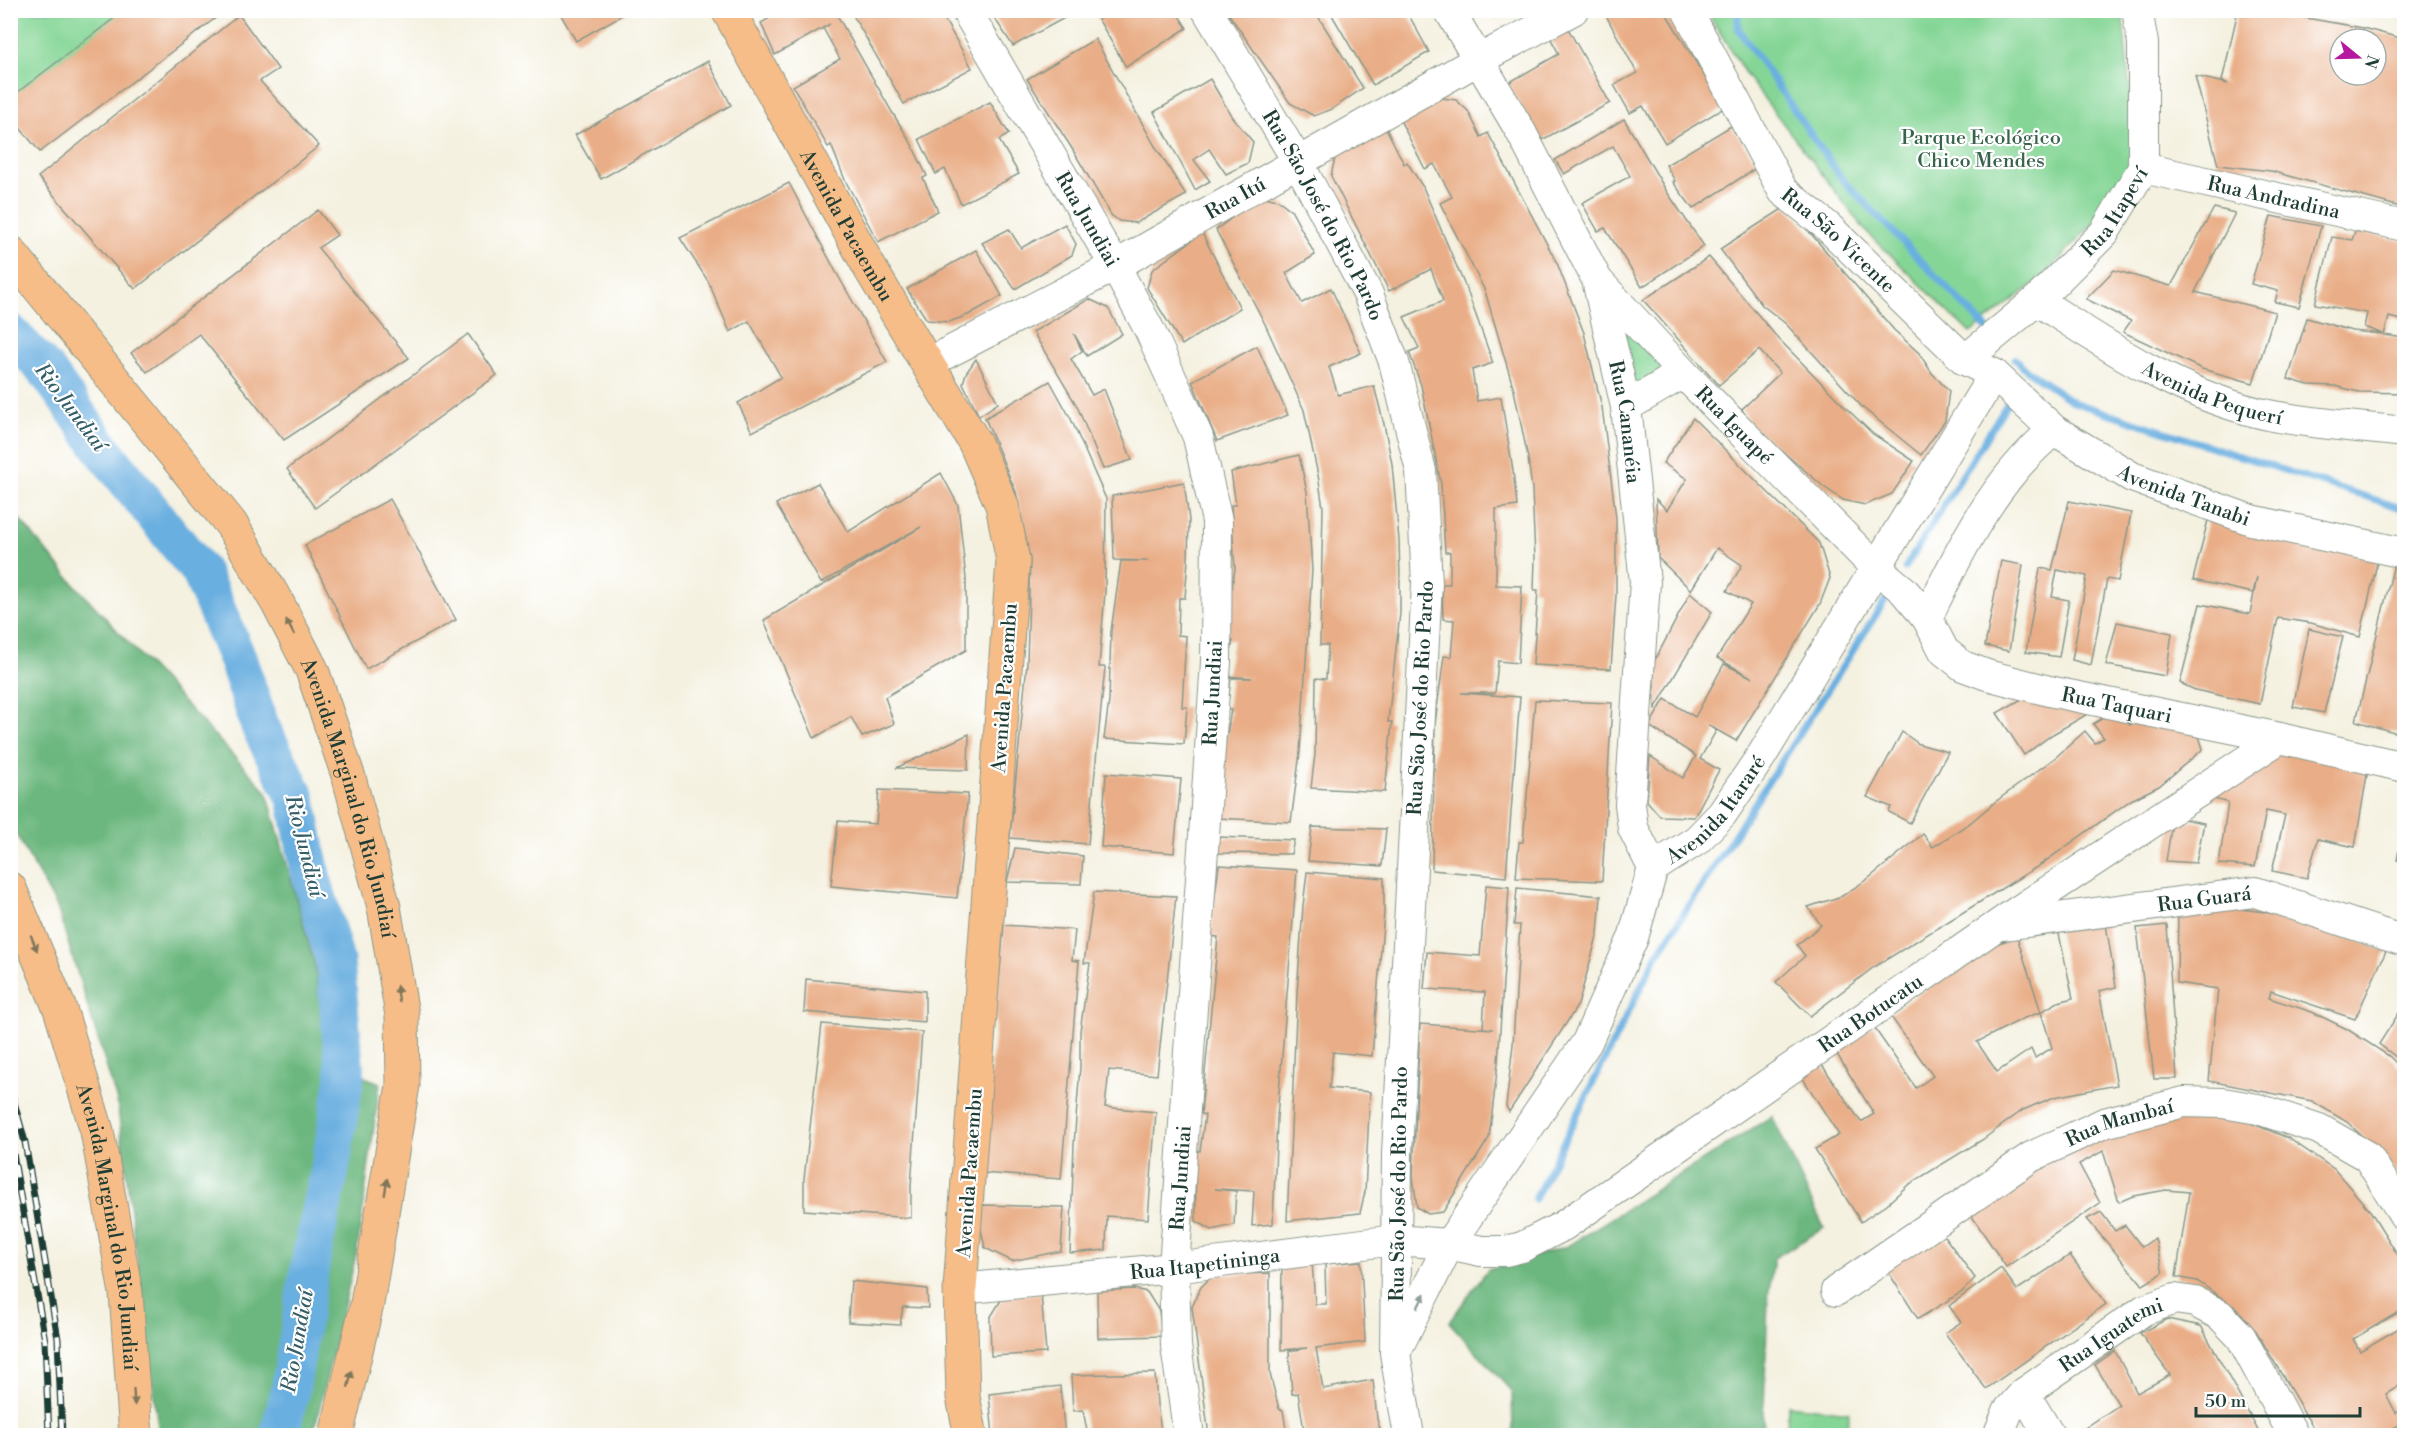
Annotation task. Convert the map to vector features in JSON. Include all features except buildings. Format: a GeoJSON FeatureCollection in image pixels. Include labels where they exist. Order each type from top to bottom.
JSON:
{"type":"FeatureCollection","features":[{"type":"Feature","properties":{"kind":"main road","name":"Avenida Pacaembu"},"geometry":{"type":"LineString","coordinates":[[728,10],[794,133],[926,364],[975,443],[1002,505],[1013,561],[960,1288],[963,1397],[971,1436]]}},
{"type":"Feature","properties":{"kind":"main road","name":"Avenida Marginal do Rio Jundiaí"},"geometry":{"type":"LineString","coordinates":[[10,252],[231,524],[278,604],[312,670],[352,789],[384,907],[402,1015],[403,1085],[367,1304],[336,1436]]}},
{"type":"Feature","properties":{"kind":"main road","name":"Avenida Marginal do Rio Jundiaí"},"geometry":{"type":"LineString","coordinates":[[10,889],[60,1009],[97,1131],[126,1293],[136,1436]]}},
{"type":"Feature","properties":{"kind":"street","name":"Rua Jundiai"},"geometry":{"type":"LineString","coordinates":[[966,10],[1150,330],[1198,437],[1217,521],[1216,662],[1174,1268],[1176,1346],[1189,1436]]}},
{"type":"Feature","properties":{"kind":"street","name":"Rua São José do Rio Pardo"},"geometry":{"type":"LineString","coordinates":[[1207,10],[1298,162],[1368,294],[1394,362],[1420,471],[1427,584],[1398,1131],[1395,1240],[1395,1353],[1409,1436]]}},
{"type":"Feature","properties":{"kind":"street","name":"Rua Cananéia"},"geometry":{"type":"LineString","coordinates":[[1449,10],[1521,132],[1597,280],[1626,407],[1645,582],[1631,817],[1633,828],[1653,868]]}},
{"type":"Feature","properties":{"kind":"street","name":"Rua Itú"},"geometry":{"type":"LineString","coordinates":[[926,364],[1115,266],[1478,60],[1573,10]]}},
{"type":"Feature","properties":{"kind":"street","name":"Rua São Vicente"},"geometry":{"type":"LineString","coordinates":[[1687,10],[1783,191],[1827,226],[1965,360],[1994,374]]}},
{"type":"Feature","properties":{"kind":"street","name":"Rua Itapeví"},"geometry":{"type":"LineString","coordinates":[[1965,360],[2037,300],[2104,233],[2144,168],[2144,43],[2137,10]]}},
{"type":"Feature","properties":{"kind":"street","name":"Rua Andradina"},"geometry":{"type":"LineString","coordinates":[[2144,168],[2404,226]]}},
{"type":"Feature","properties":{"kind":"street","name":"Rua Iguapé"},"geometry":{"type":"LineString","coordinates":[[1597,280],[1683,373],[1875,567]]}},
{"type":"Feature","properties":{"kind":"street","name":"Avenida Pequerí"},"geometry":{"type":"LineString","coordinates":[[2037,300],[2099,342],[2211,398],[2273,416],[2404,432]]}},
{"type":"Feature","properties":{"kind":"street"},"geometry":{"type":"LineString","coordinates":[[1626,407],[1683,373]]}},
{"type":"Feature","properties":{"kind":"street","name":"Avenida Tanabi"},"geometry":{"type":"LineString","coordinates":[[1994,374],[2054,430],[2132,477],[2251,520],[2404,553]]}},
{"type":"Feature","properties":{"kind":"street","name":"Avenida Itararé"},"geometry":{"type":"LineString","coordinates":[[1395,1353],[1449,1244],[1587,1042],[1633,938],[1653,868],[1697,840],[1722,814],[1762,755],[1994,374]]}},
{"type":"Feature","properties":{"kind":"street"},"geometry":{"type":"LineString","coordinates":[[1928,618],[1957,556],[1995,496],[2036,445],[2054,430]]}},
{"type":"Feature","properties":{"kind":"street","name":"Rua Taquari"},"geometry":{"type":"LineString","coordinates":[[1875,567],[1903,590],[1928,618],[1944,651],[1963,666],[1987,675],[2049,691],[2280,738],[2404,767]]}},
{"type":"Feature","properties":{"kind":"street","name":"Rua Botucatu"},"geometry":{"type":"LineString","coordinates":[[1449,1244],[1481,1251],[1506,1251],[1522,1247],[1563,1226],[2000,926],[2018,911],[2280,738]]}},
{"type":"Feature","properties":{"kind":"street","name":"Rua Guará"},"geometry":{"type":"LineString","coordinates":[[2000,926],[2255,892],[2404,941]]}},
{"type":"Feature","properties":{"kind":"street","name":"Rua Mambaí"},"geometry":{"type":"LineString","coordinates":[[1836,1290],[2031,1157],[2104,1123],[2184,1102],[2223,1103],[2258,1109],[2319,1129],[2368,1156],[2404,1215]]}},
{"type":"Feature","properties":{"kind":"street","name":"Rua Itapetininga"},"geometry":{"type":"LineString","coordinates":[[960,1288],[1174,1268],[1395,1240],[1449,1244]]}},
{"type":"Feature","properties":{"kind":"street","name":"Rua Iguatemi"},"geometry":{"type":"LineString","coordinates":[[1998,1436],[2008,1411],[2024,1393],[2144,1310],[2175,1299],[2195,1302],[2220,1315],[2241,1337],[2294,1436]]}},
{"type":"Feature","properties":{"kind":"street"},"geometry":{"type":"LineString","coordinates":[[2024,1393],[2050,1436]]}},
{"type":"Feature","properties":{"kind":"green space"},"geometry":{"type":"Polygon","coordinates":[[[11,11],[125,11],[11,98],[11,11]]]}},
{"type":"Feature","properties":{"kind":"green space","name":"Parque Ecológico Chico Mendes"},"geometry":{"type":"Polygon","coordinates":[[[1707,11],[2122,11],[2136,153],[2127,188],[2040,279],[1970,333],[1864,229],[1746,75],[1707,11]]]}},
{"type":"Feature","properties":{"kind":"green space"},"geometry":{"type":"Polygon","coordinates":[[[1619,323],[1664,369],[1634,387],[1619,323]]]}},
{"type":"Feature","properties":{"kind":"green space"},"geometry":{"type":"Polygon","coordinates":[[[10,508],[75,585],[267,792],[315,966],[328,1063],[380,1083],[357,1251],[313,1435],[159,1435],[117,1101],[57,907],[11,825],[10,508]]]}},
{"type":"Feature","properties":{"kind":"green space"},"geometry":{"type":"Polygon","coordinates":[[[1772,1116],[1824,1228],[1774,1258],[1768,1298],[1763,1435],[1513,1435],[1512,1392],[1449,1322],[1488,1269],[1566,1247],[1772,1116]]]}},
{"type":"Feature","properties":{"kind":"green space"},"geometry":{"type":"Polygon","coordinates":[[[1788,1405],[1849,1412],[1848,1435],[1787,1435],[1788,1405]]]}},
{"type":"Feature","properties":{"kind":"waterway"},"geometry":{"type":"LineString","coordinates":[[1738,10],[1738,29],[1842,179],[1989,331]]}},
{"type":"Feature","properties":{"kind":"waterway","name":"Rio Jundiaí"},"geometry":{"type":"LineString","coordinates":[[10,333],[46,370],[106,454],[201,573],[237,658],[260,726],[296,798],[311,875],[335,961],[345,1076],[330,1169],[312,1253],[290,1391],[279,1436]]}},
{"type":"Feature","properties":{"kind":"waterway"},"geometry":{"type":"LineString","coordinates":[[2015,359],[2028,371],[2073,402],[2404,509]]}},
{"type":"Feature","properties":{"kind":"waterway"},"geometry":{"type":"LineString","coordinates":[[1905,568],[2010,399]]}},
{"type":"Feature","properties":{"kind":"waterway"},"geometry":{"type":"LineString","coordinates":[[1535,1199],[1656,957],[1886,599]]}},
{"type":"Feature","properties":{"kind":"railway"},"geometry":{"type":"LineString","coordinates":[[10,1088],[25,1142],[58,1339],[62,1436]]}},
{"type":"Feature","properties":{"kind":"railway"},"geometry":{"type":"LineString","coordinates":[[10,1136],[45,1341],[49,1436]]}}]}
